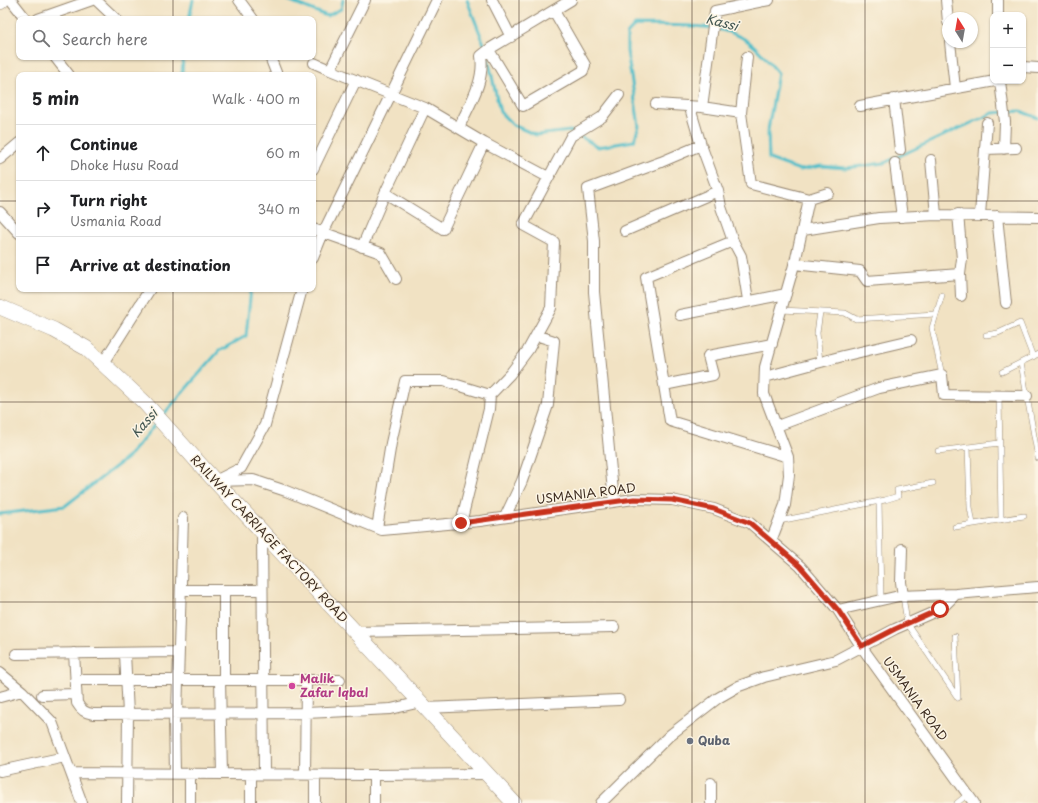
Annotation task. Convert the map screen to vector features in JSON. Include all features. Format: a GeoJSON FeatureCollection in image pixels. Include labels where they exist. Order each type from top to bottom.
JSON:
{"type":"FeatureCollection","features":[{"type":"Feature","properties":{"kind":"main road","name":"RAILWAY CARRIAGE FACTORY ROAD"},"geometry":{"type":"LineString","coordinates":[[0,307],[54,330],[86,348],[144,402],[262,532],[514,803]]}},
{"type":"Feature","properties":{"kind":"street"},"geometry":{"type":"LineString","coordinates":[[10,0],[23,16]]}},
{"type":"Feature","properties":{"kind":"street"},"geometry":{"type":"LineString","coordinates":[[47,16],[92,0]]}},
{"type":"Feature","properties":{"kind":"street"},"geometry":{"type":"LineString","coordinates":[[96,0],[113,16]]}},
{"type":"Feature","properties":{"kind":"street"},"geometry":{"type":"LineString","coordinates":[[239,0],[250,16]]}},
{"type":"Feature","properties":{"kind":"street"},"geometry":{"type":"LineString","coordinates":[[330,70],[365,0]]}},
{"type":"Feature","properties":{"kind":"street"},"geometry":{"type":"LineString","coordinates":[[316,251],[437,0]]}},
{"type":"Feature","properties":{"kind":"street"},"geometry":{"type":"LineString","coordinates":[[492,0],[511,37]]}},
{"type":"Feature","properties":{"kind":"street"},"geometry":{"type":"LineString","coordinates":[[459,127],[480,80],[482,65],[486,53],[571,0]]}},
{"type":"Feature","properties":{"kind":"street"},"geometry":{"type":"LineString","coordinates":[[702,107],[715,12],[769,0]]}},
{"type":"Feature","properties":{"kind":"street"},"geometry":{"type":"LineString","coordinates":[[946,0],[947,12]]}},
{"type":"Feature","properties":{"kind":"street"},"geometry":{"type":"LineString","coordinates":[[998,0],[998,12]]}},
{"type":"Feature","properties":{"kind":"street"},"geometry":{"type":"LineString","coordinates":[[486,53],[523,106],[583,71],[585,65],[554,11]]}},
{"type":"Feature","properties":{"kind":"street"},"geometry":{"type":"LineString","coordinates":[[951,48],[954,88]]}},
{"type":"Feature","properties":{"kind":"street"},"geometry":{"type":"LineString","coordinates":[[747,57],[741,113],[751,184],[809,199],[828,193]]}},
{"type":"Feature","properties":{"kind":"street"},"geometry":{"type":"LineString","coordinates":[[57,60],[67,72]]}},
{"type":"Feature","properties":{"kind":"street"},"geometry":{"type":"LineString","coordinates":[[271,60],[276,72]]}},
{"type":"Feature","properties":{"kind":"street"},"geometry":{"type":"LineString","coordinates":[[314,63],[425,108],[484,143],[548,177]]}},
{"type":"Feature","properties":{"kind":"street"},"geometry":{"type":"LineString","coordinates":[[1026,67],[1038,68]]}},
{"type":"Feature","properties":{"kind":"street"},"geometry":{"type":"LineString","coordinates":[[316,160],[356,80]]}},
{"type":"Feature","properties":{"kind":"street"},"geometry":{"type":"LineString","coordinates":[[860,106],[990,82]]}},
{"type":"Feature","properties":{"kind":"street"},"geometry":{"type":"LineString","coordinates":[[1000,84],[1006,122],[1004,149]]}},
{"type":"Feature","properties":{"kind":"street"},"geometry":{"type":"LineString","coordinates":[[461,523],[489,409],[490,395],[510,374],[528,350],[551,308],[554,242],[523,225],[568,140],[602,117],[619,95]]}},
{"type":"Feature","properties":{"kind":"street"},"geometry":{"type":"LineString","coordinates":[[894,99],[900,150]]}},
{"type":"Feature","properties":{"kind":"street"},"geometry":{"type":"LineString","coordinates":[[656,104],[690,108],[702,107],[741,113]]}},
{"type":"Feature","properties":{"kind":"street"},"geometry":{"type":"LineString","coordinates":[[362,247],[385,193],[425,108]]}},
{"type":"Feature","properties":{"kind":"street"},"geometry":{"type":"LineString","coordinates":[[690,108],[701,145],[718,191],[721,207],[733,242],[741,256],[748,300]]}},
{"type":"Feature","properties":{"kind":"street"},"geometry":{"type":"LineString","coordinates":[[980,215],[987,123]]}},
{"type":"Feature","properties":{"kind":"street"},"geometry":{"type":"LineString","coordinates":[[385,193],[443,228],[484,143]]}},
{"type":"Feature","properties":{"kind":"street"},"geometry":{"type":"LineString","coordinates":[[614,502],[594,292],[594,241],[588,189],[661,162],[701,145]]}},
{"type":"Feature","properties":{"kind":"street"},"geometry":{"type":"LineString","coordinates":[[0,159],[16,146]]}},
{"type":"Feature","properties":{"kind":"street"},"geometry":{"type":"LineString","coordinates":[[985,150],[1016,148]]}},
{"type":"Feature","properties":{"kind":"street"},"geometry":{"type":"LineString","coordinates":[[931,160],[936,215]]}},
{"type":"Feature","properties":{"kind":"street"},"geometry":{"type":"LineString","coordinates":[[895,163],[902,217]]}},
{"type":"Feature","properties":{"kind":"street"},"geometry":{"type":"LineString","coordinates":[[625,231],[718,191]]}},
{"type":"Feature","properties":{"kind":"street"},"geometry":{"type":"LineString","coordinates":[[771,540],[785,505],[789,475],[788,457],[777,426],[767,406],[764,394],[765,367],[803,230],[809,199]]}},
{"type":"Feature","properties":{"kind":"street"},"geometry":{"type":"LineString","coordinates":[[0,212],[16,230]]}},
{"type":"Feature","properties":{"kind":"street"},"geometry":{"type":"LineString","coordinates":[[803,230],[879,218],[958,214],[1038,217]]}},
{"type":"Feature","properties":{"kind":"street"},"geometry":{"type":"LineString","coordinates":[[958,214],[962,259],[960,274],[961,296]]}},
{"type":"Feature","properties":{"kind":"street"},"geometry":{"type":"LineString","coordinates":[[997,216],[1006,303]]}},
{"type":"Feature","properties":{"kind":"street"},"geometry":{"type":"LineString","coordinates":[[316,231],[381,253],[396,279]]}},
{"type":"Feature","properties":{"kind":"street"},"geometry":{"type":"LineString","coordinates":[[733,242],[646,277],[670,421],[788,457]]}},
{"type":"Feature","properties":{"kind":"street"},"geometry":{"type":"LineString","coordinates":[[794,264],[860,271],[868,281],[960,274]]}},
{"type":"Feature","properties":{"kind":"street"},"geometry":{"type":"LineString","coordinates":[[103,363],[148,292]]}},
{"type":"Feature","properties":{"kind":"street"},"geometry":{"type":"LineString","coordinates":[[215,481],[241,468],[265,425],[301,292]]}},
{"type":"Feature","properties":{"kind":"street"},"geometry":{"type":"LineString","coordinates":[[680,315],[748,300],[786,294]]}},
{"type":"Feature","properties":{"kind":"street"},"geometry":{"type":"LineString","coordinates":[[505,518],[522,481],[548,405],[554,341],[536,334]]}},
{"type":"Feature","properties":{"kind":"street"},"geometry":{"type":"LineString","coordinates":[[765,377],[911,340]]}},
{"type":"Feature","properties":{"kind":"street"},"geometry":{"type":"LineString","coordinates":[[664,385],[713,375],[708,356],[772,344]]}},
{"type":"Feature","properties":{"kind":"street"},"geometry":{"type":"LineString","coordinates":[[777,426],[879,388],[942,375],[944,395],[1027,396]]}},
{"type":"Feature","properties":{"kind":"street"},"geometry":{"type":"LineString","coordinates":[[377,528],[391,443],[405,381],[444,382],[490,395]]}},
{"type":"Feature","properties":{"kind":"street","name":"USMANIA ROAD"},"geometry":{"type":"LineString","coordinates":[[215,481],[253,480],[286,491],[382,530],[505,518],[634,499],[672,500],[714,509],[750,523],[800,566],[838,610],[974,803]]}},
{"type":"Feature","properties":{"kind":"street"},"geometry":{"type":"LineString","coordinates":[[175,773],[183,518]]}},
{"type":"Feature","properties":{"kind":"street"},"geometry":{"type":"LineString","coordinates":[[262,532],[262,680],[264,774]]}},
{"type":"Feature","properties":{"kind":"street"},"geometry":{"type":"LineString","coordinates":[[902,549],[901,582],[903,596]]}},
{"type":"Feature","properties":{"kind":"street"},"geometry":{"type":"LineString","coordinates":[[838,610],[903,596],[956,594],[1038,587]]}},
{"type":"Feature","properties":{"kind":"street"},"geometry":{"type":"LineString","coordinates":[[181,590],[262,590]]}},
{"type":"Feature","properties":{"kind":"street"},"geometry":{"type":"LineString","coordinates":[[222,774],[220,714],[224,590]]}},
{"type":"Feature","properties":{"kind":"street"},"geometry":{"type":"LineString","coordinates":[[601,803],[670,735],[718,698],[739,686],[764,677],[836,660],[940,609],[956,594]]}},
{"type":"Feature","properties":{"kind":"street"},"geometry":{"type":"LineString","coordinates":[[356,632],[614,627]]}},
{"type":"Feature","properties":{"kind":"street"},"geometry":{"type":"LineString","coordinates":[[125,652],[128,714],[127,803]]}},
{"type":"Feature","properties":{"kind":"street"},"geometry":{"type":"LineString","coordinates":[[16,654],[178,652]]}},
{"type":"Feature","properties":{"kind":"street"},"geometry":{"type":"LineString","coordinates":[[74,653],[76,694],[80,709],[86,713],[306,713],[391,709],[423,705],[618,700]]}},
{"type":"Feature","properties":{"kind":"street"},"geometry":{"type":"LineString","coordinates":[[0,673],[22,691],[52,722],[82,803]]}},
{"type":"Feature","properties":{"kind":"street"},"geometry":{"type":"LineString","coordinates":[[75,680],[340,680]]}},
{"type":"Feature","properties":{"kind":"street"},"geometry":{"type":"LineString","coordinates":[[306,680],[306,713],[310,775],[315,803]]}},
{"type":"Feature","properties":{"kind":"street"},"geometry":{"type":"LineString","coordinates":[[0,697],[22,691]]}},
{"type":"Feature","properties":{"kind":"street"},"geometry":{"type":"LineString","coordinates":[[42,695],[76,694]]}},
{"type":"Feature","properties":{"kind":"street"},"geometry":{"type":"LineString","coordinates":[[0,771],[65,757]]}},
{"type":"Feature","properties":{"kind":"street"},"geometry":{"type":"LineString","coordinates":[[71,772],[310,775],[488,774]]}},
{"type":"Feature","properties":{"kind":"street"},"geometry":{"type":"LineString","coordinates":[[190,774],[190,803]]}},
{"type":"Feature","properties":{"kind":"street"},"geometry":{"type":"LineString","coordinates":[[251,774],[251,803]]}},
{"type":"Feature","properties":{"kind":"street"},"geometry":{"type":"LineString","coordinates":[[374,775],[374,803]]}},
{"type":"Feature","properties":{"kind":"street"},"geometry":{"type":"LineString","coordinates":[[711,783],[711,803]]}},
{"type":"Feature","properties":{"kind":"lane"},"geometry":{"type":"LineString","coordinates":[[942,295],[932,328],[942,375]]}},
{"type":"Feature","properties":{"kind":"lane"},"geometry":{"type":"LineString","coordinates":[[781,310],[845,313],[856,319],[935,314]]}},
{"type":"Feature","properties":{"kind":"lane"},"geometry":{"type":"LineString","coordinates":[[820,312],[817,333],[820,362]]}},
{"type":"Feature","properties":{"kind":"lane"},"geometry":{"type":"LineString","coordinates":[[986,335],[998,333],[1020,323],[1035,356],[1002,372]]}},
{"type":"Feature","properties":{"kind":"lane"},"geometry":{"type":"LineString","coordinates":[[1021,363],[1038,458]]}},
{"type":"Feature","properties":{"kind":"lane"},"geometry":{"type":"LineString","coordinates":[[998,395],[1001,520]]}},
{"type":"Feature","properties":{"kind":"lane"},"geometry":{"type":"LineString","coordinates":[[938,451],[999,442]]}},
{"type":"Feature","properties":{"kind":"lane"},"geometry":{"type":"LineString","coordinates":[[968,447],[970,507],[973,524]]}},
{"type":"Feature","properties":{"kind":"lane"},"geometry":{"type":"LineString","coordinates":[[778,522],[879,501],[898,496],[897,490],[933,483]]}},
{"type":"Feature","properties":{"kind":"lane"},"geometry":{"type":"LineString","coordinates":[[879,501],[881,600]]}},
{"type":"Feature","properties":{"kind":"lane"},"geometry":{"type":"LineString","coordinates":[[955,527],[1024,516]]}},
{"type":"Feature","properties":{"kind":"lane"},"geometry":{"type":"LineString","coordinates":[[903,596],[907,624],[958,698],[955,636]]}},
{"type":"Feature","properties":{"kind":"lane"},"geometry":{"type":"LineString","coordinates":[[957,803],[968,794]]}},
{"type":"Feature","properties":{"kind":"waterway","name":"Kassi"},"geometry":{"type":"LineString","coordinates":[[190,16],[193,0]]}},
{"type":"Feature","properties":{"kind":"waterway","name":"Kassi"},"geometry":{"type":"LineString","coordinates":[[288,0],[327,16],[341,9],[343,0]]}},
{"type":"Feature","properties":{"kind":"waterway","name":"Kassi"},"geometry":{"type":"LineString","coordinates":[[467,0],[486,49]]}},
{"type":"Feature","properties":{"kind":"waterway","name":"Kassi"},"geometry":{"type":"LineString","coordinates":[[578,135],[598,147],[634,141],[639,126],[627,51],[627,34],[635,25],[678,25],[709,28],[737,35],[753,45],[778,73],[768,130],[769,159],[800,170],[821,166],[846,168],[884,163],[993,113],[1020,111],[1038,118]]}},
{"type":"Feature","properties":{"kind":"waterway","name":"Kassi"},"geometry":{"type":"LineString","coordinates":[[487,54],[500,112],[513,125],[536,135],[570,131],[573,132]]}},
{"type":"Feature","properties":{"kind":"waterway","name":"Kassi"},"geometry":{"type":"LineString","coordinates":[[182,72],[183,60]]}},
{"type":"Feature","properties":{"kind":"waterway","name":"Kassi"},"geometry":{"type":"LineString","coordinates":[[163,415],[219,351],[246,336],[251,292]]}},
{"type":"Feature","properties":{"kind":"waterway","name":"Kassi"},"geometry":{"type":"LineString","coordinates":[[0,514],[65,506],[127,458],[157,422]]}},
{"type":"Feature","properties":{"kind":"place","name":"Malik Zafar Iqbal"},"geometry":{"type":"Point","coordinates":[292,686]}},
{"type":"Feature","properties":{"kind":"place","name":"Quba"},"geometry":{"type":"Point","coordinates":[690,741]}},
{"type":"Feature","properties":{"kind":"route"},"geometry":{"type":"LineString","coordinates":[[461,523],[634,499],[672,500],[714,509],[750,523],[800,566],[838,610],[862,646],[895,629],[940,609]]}}]}
